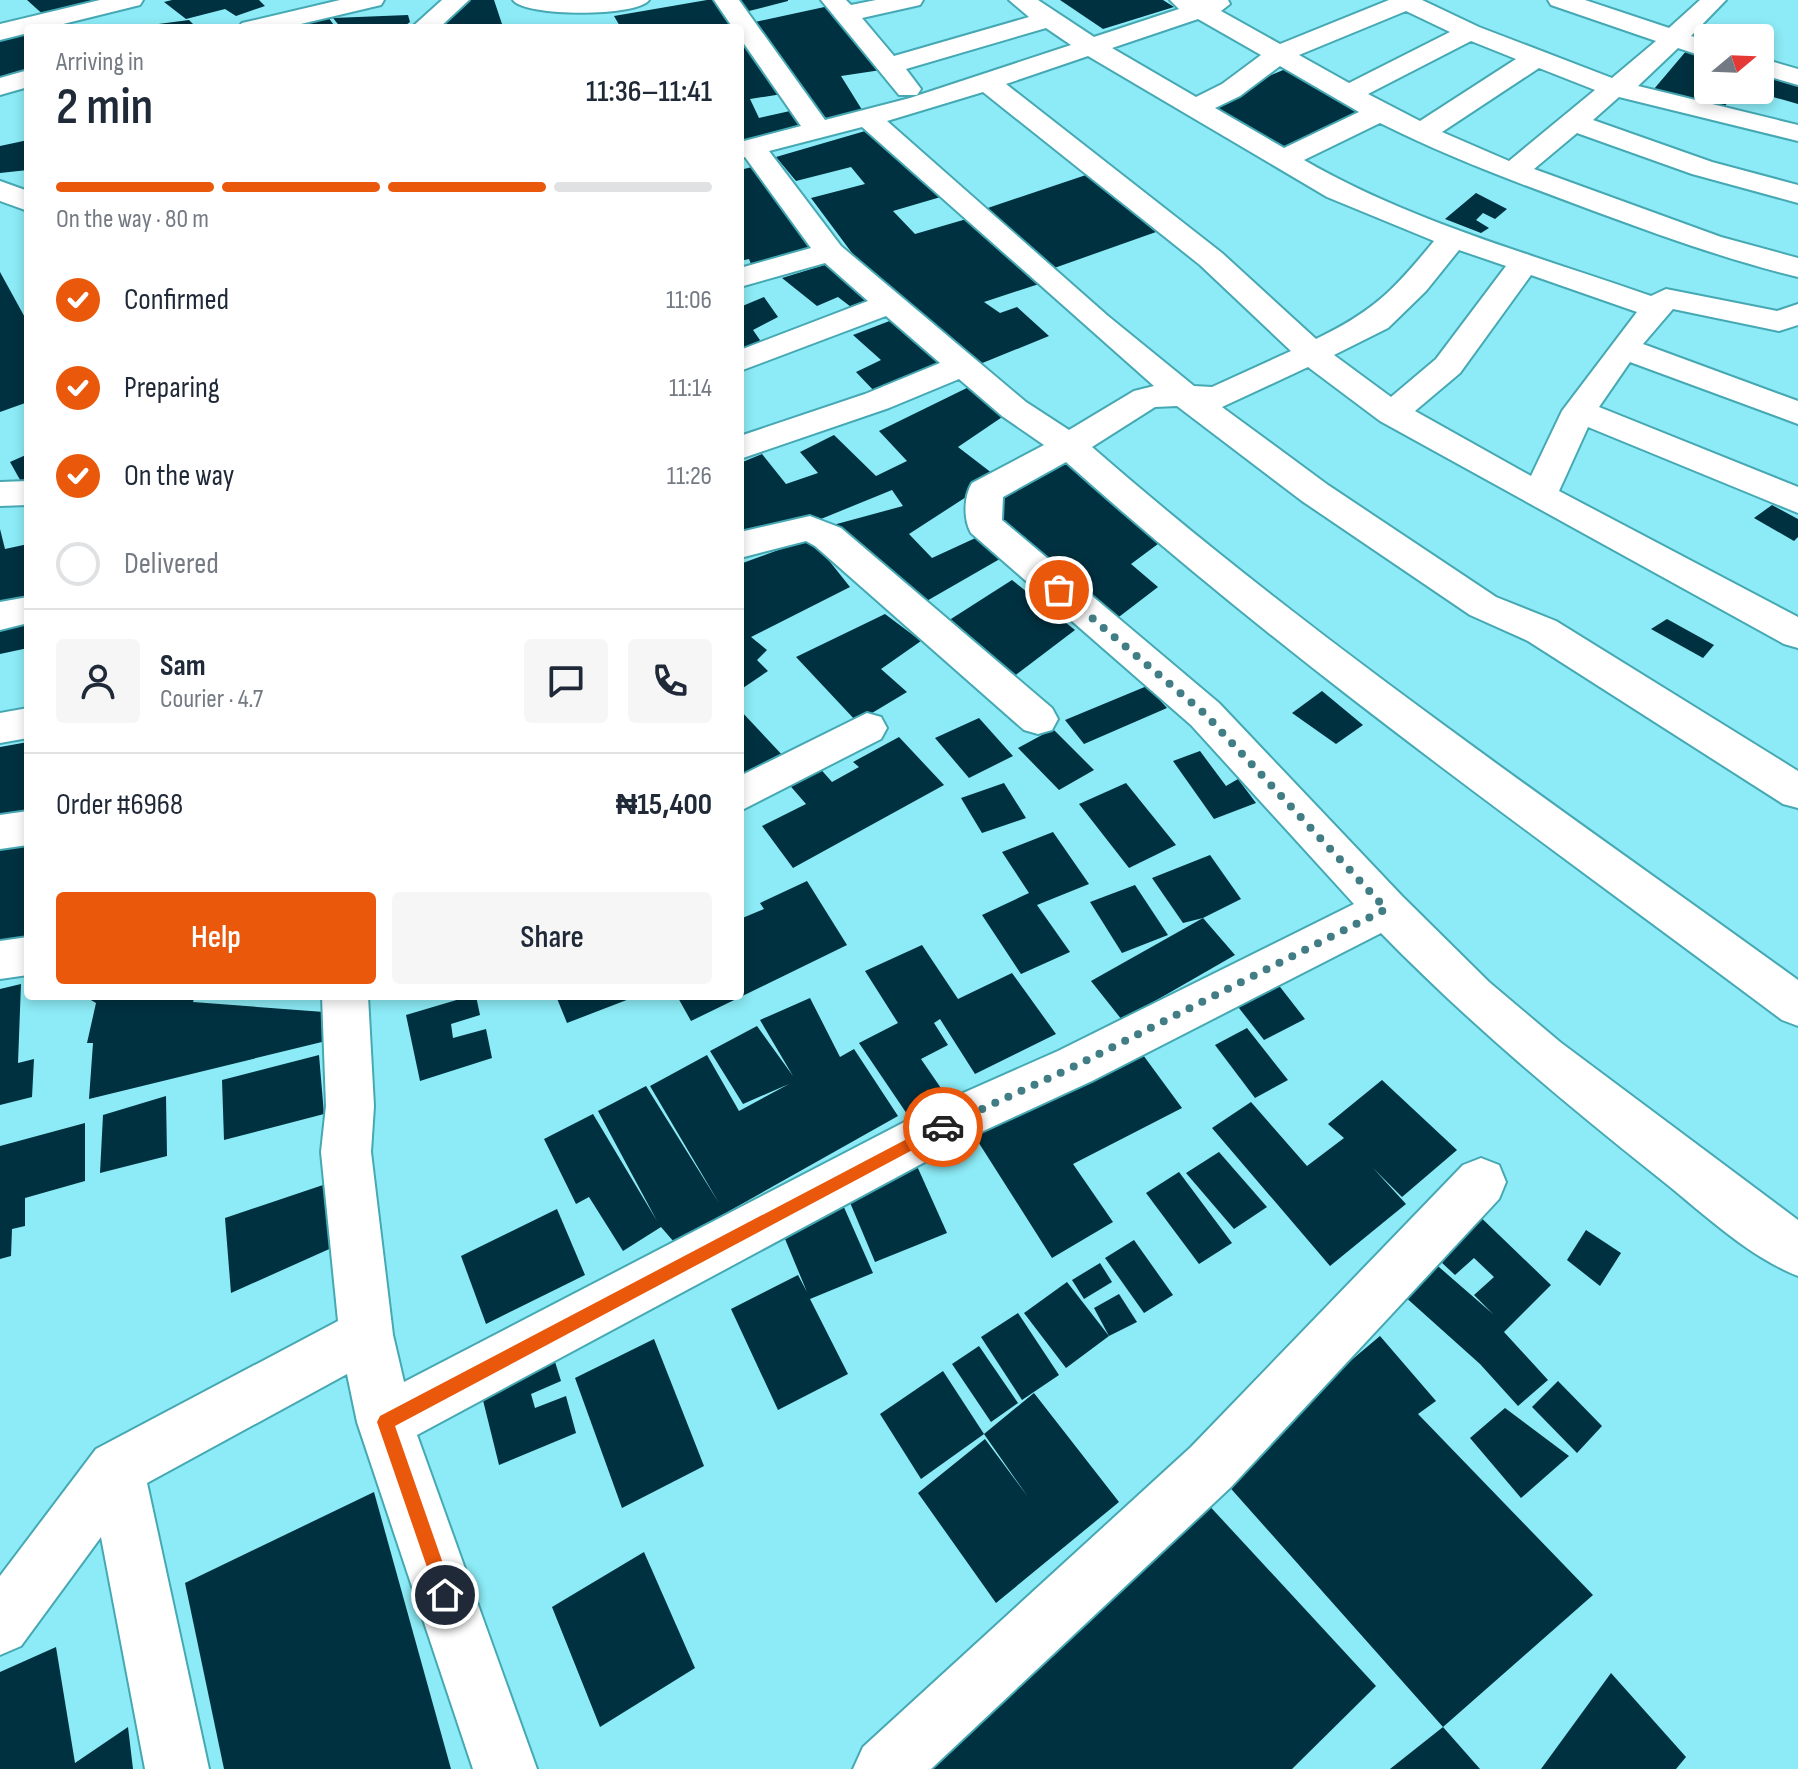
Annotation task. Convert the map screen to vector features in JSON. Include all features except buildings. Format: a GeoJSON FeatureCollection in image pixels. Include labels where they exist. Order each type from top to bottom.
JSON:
{"type":"FeatureCollection","features":[{"type":"Feature","properties":{"kind":"street"},"geometry":{"type":"LineString","coordinates":[[19,0],[43,21]]}},
{"type":"Feature","properties":{"kind":"street"},"geometry":{"type":"LineString","coordinates":[[31,24],[131,0]]}},
{"type":"Feature","properties":{"kind":"street"},"geometry":{"type":"LineString","coordinates":[[268,24],[372,0]]}},
{"type":"Feature","properties":{"kind":"street"},"geometry":{"type":"LineString","coordinates":[[518,24],[536,2],[578,6],[637,0]]}},
{"type":"Feature","properties":{"kind":"street"},"geometry":{"type":"LineString","coordinates":[[726,0],[743,24]]}},
{"type":"Feature","properties":{"kind":"street"},"geometry":{"type":"LineString","coordinates":[[839,7],[911,0]]}},
{"type":"Feature","properties":{"kind":"street"},"geometry":{"type":"LineString","coordinates":[[1021,0],[1088,45],[1337,191],[1452,238],[1524,263],[1682,278],[1798,268]]}},
{"type":"Feature","properties":{"kind":"street"},"geometry":{"type":"LineString","coordinates":[[1232,0],[1190,5],[1088,45],[920,104],[746,149],[830,252],[893,302],[1014,409],[1069,446],[1181,545],[1330,661],[1798,1006]]}},
{"type":"Feature","properties":{"kind":"street"},"geometry":{"type":"LineString","coordinates":[[1560,0],[1694,46]]}},
{"type":"Feature","properties":{"kind":"street"},"geometry":{"type":"LineString","coordinates":[[1513,172],[1614,88],[1632,78],[1714,0]]}},
{"type":"Feature","properties":{"kind":"street"},"geometry":{"type":"LineString","coordinates":[[1194,108],[1231,90],[1279,54],[1404,1],[1470,32],[1614,88],[1798,133]]}},
{"type":"Feature","properties":{"kind":"street"},"geometry":{"type":"LineString","coordinates":[[419,16],[450,5]]}},
{"type":"Feature","properties":{"kind":"street"},"geometry":{"type":"LineString","coordinates":[[1190,5],[1380,112],[1424,131],[1467,155],[1513,172],[1682,278],[1779,321],[1798,314]]}},
{"type":"Feature","properties":{"kind":"street"},"geometry":{"type":"LineString","coordinates":[[839,7],[920,104]]}},
{"type":"Feature","properties":{"kind":"street"},"geometry":{"type":"LineString","coordinates":[[889,66],[1050,19]]}},
{"type":"Feature","properties":{"kind":"street"},"geometry":{"type":"LineString","coordinates":[[744,25],[818,130]]}},
{"type":"Feature","properties":{"kind":"street"},"geometry":{"type":"LineString","coordinates":[[0,32],[24,26]]}},
{"type":"Feature","properties":{"kind":"street"},"geometry":{"type":"LineString","coordinates":[[1350,93],[1470,32]]}},
{"type":"Feature","properties":{"kind":"street"},"geometry":{"type":"LineString","coordinates":[[1424,131],[1536,58]]}},
{"type":"Feature","properties":{"kind":"street"},"geometry":{"type":"LineString","coordinates":[[1774,70],[1798,77]]}},
{"type":"Feature","properties":{"kind":"street"},"geometry":{"type":"LineString","coordinates":[[0,87],[24,79]]}},
{"type":"Feature","properties":{"kind":"street"},"geometry":{"type":"LineString","coordinates":[[986,81],[1211,259],[1337,376],[1392,413],[1798,634]]}},
{"type":"Feature","properties":{"kind":"street"},"geometry":{"type":"LineString","coordinates":[[1281,160],[1380,112]]}},
{"type":"Feature","properties":{"kind":"street"},"geometry":{"type":"LineString","coordinates":[[867,117],[1002,240],[1188,398],[1315,493],[1483,606],[1542,631],[1798,792]]}},
{"type":"Feature","properties":{"kind":"street"},"geometry":{"type":"LineString","coordinates":[[1573,122],[1702,168],[1798,194]]}},
{"type":"Feature","properties":{"kind":"street"},"geometry":{"type":"LineString","coordinates":[[0,179],[24,173]]}},
{"type":"Feature","properties":{"kind":"street"},"geometry":{"type":"LineString","coordinates":[[0,190],[24,200]]}},
{"type":"Feature","properties":{"kind":"street"},"geometry":{"type":"LineString","coordinates":[[1452,238],[1415,284],[1377,321],[1217,398],[1166,395],[1146,398],[1069,446],[985,491],[984,524],[1205,714],[1386,909],[1473,996],[1543,1057],[1718,1194],[1798,1251]]}},
{"type":"Feature","properties":{"kind":"street"},"geometry":{"type":"LineString","coordinates":[[744,277],[830,252]]}},
{"type":"Feature","properties":{"kind":"street"},"geometry":{"type":"LineString","coordinates":[[1392,413],[1448,366],[1524,263]]}},
{"type":"Feature","properties":{"kind":"street"},"geometry":{"type":"LineString","coordinates":[[1540,493],[1579,411],[1623,348],[1682,278]]}},
{"type":"Feature","properties":{"kind":"street"},"geometry":{"type":"LineString","coordinates":[[744,359],[893,302]]}},
{"type":"Feature","properties":{"kind":"street"},"geometry":{"type":"LineString","coordinates":[[1623,348],[1798,413]]}},
{"type":"Feature","properties":{"kind":"street"},"geometry":{"type":"LineString","coordinates":[[744,447],[877,401],[963,365]]}},
{"type":"Feature","properties":{"kind":"street"},"geometry":{"type":"LineString","coordinates":[[1579,411],[1798,501]]}},
{"type":"Feature","properties":{"kind":"street"},"geometry":{"type":"LineString","coordinates":[[0,494],[24,493]]}},
{"type":"Feature","properties":{"kind":"street"},"geometry":{"type":"LineString","coordinates":[[744,544],[810,528],[828,537],[1038,719]]}},
{"type":"Feature","properties":{"kind":"street"},"geometry":{"type":"LineString","coordinates":[[0,616],[24,611]]}},
{"type":"Feature","properties":{"kind":"street"},"geometry":{"type":"LineString","coordinates":[[0,728],[24,724]]}},
{"type":"Feature","properties":{"kind":"street"},"geometry":{"type":"LineString","coordinates":[[744,793],[867,728]]}},
{"type":"Feature","properties":{"kind":"street"},"geometry":{"type":"LineString","coordinates":[[0,832],[24,829]]}},
{"type":"Feature","properties":{"kind":"street"},"geometry":{"type":"LineString","coordinates":[[385,1422],[962,1117],[1075,1066],[1386,909]]}},
{"type":"Feature","properties":{"kind":"street"},"geometry":{"type":"LineString","coordinates":[[0,960],[24,957]]}},
{"type":"Feature","properties":{"kind":"street"},"geometry":{"type":"LineString","coordinates":[[345,1000],[350,1106],[346,1152],[366,1335],[385,1422],[505,1769]]}},
{"type":"Feature","properties":{"kind":"street"},"geometry":{"type":"LineString","coordinates":[[885,1769],[1211,1467],[1481,1182]]}},
{"type":"Feature","properties":{"kind":"street"},"geometry":{"type":"LineString","coordinates":[[0,1625],[116,1469],[366,1335]]}},
{"type":"Feature","properties":{"kind":"street"},"geometry":{"type":"LineString","coordinates":[[116,1469],[177,1769]]}},
{"type":"Feature","properties":{"kind":"way so far"},"geometry":{"type":"LineString","coordinates":[[943,1127],[1075,1066],[1214,993],[1386,909],[1323,837],[1205,714],[1059,590]]}},
{"type":"Feature","properties":{"kind":"route"},"geometry":{"type":"LineString","coordinates":[[445,1595],[385,1422],[754,1224],[943,1127]]}}]}
